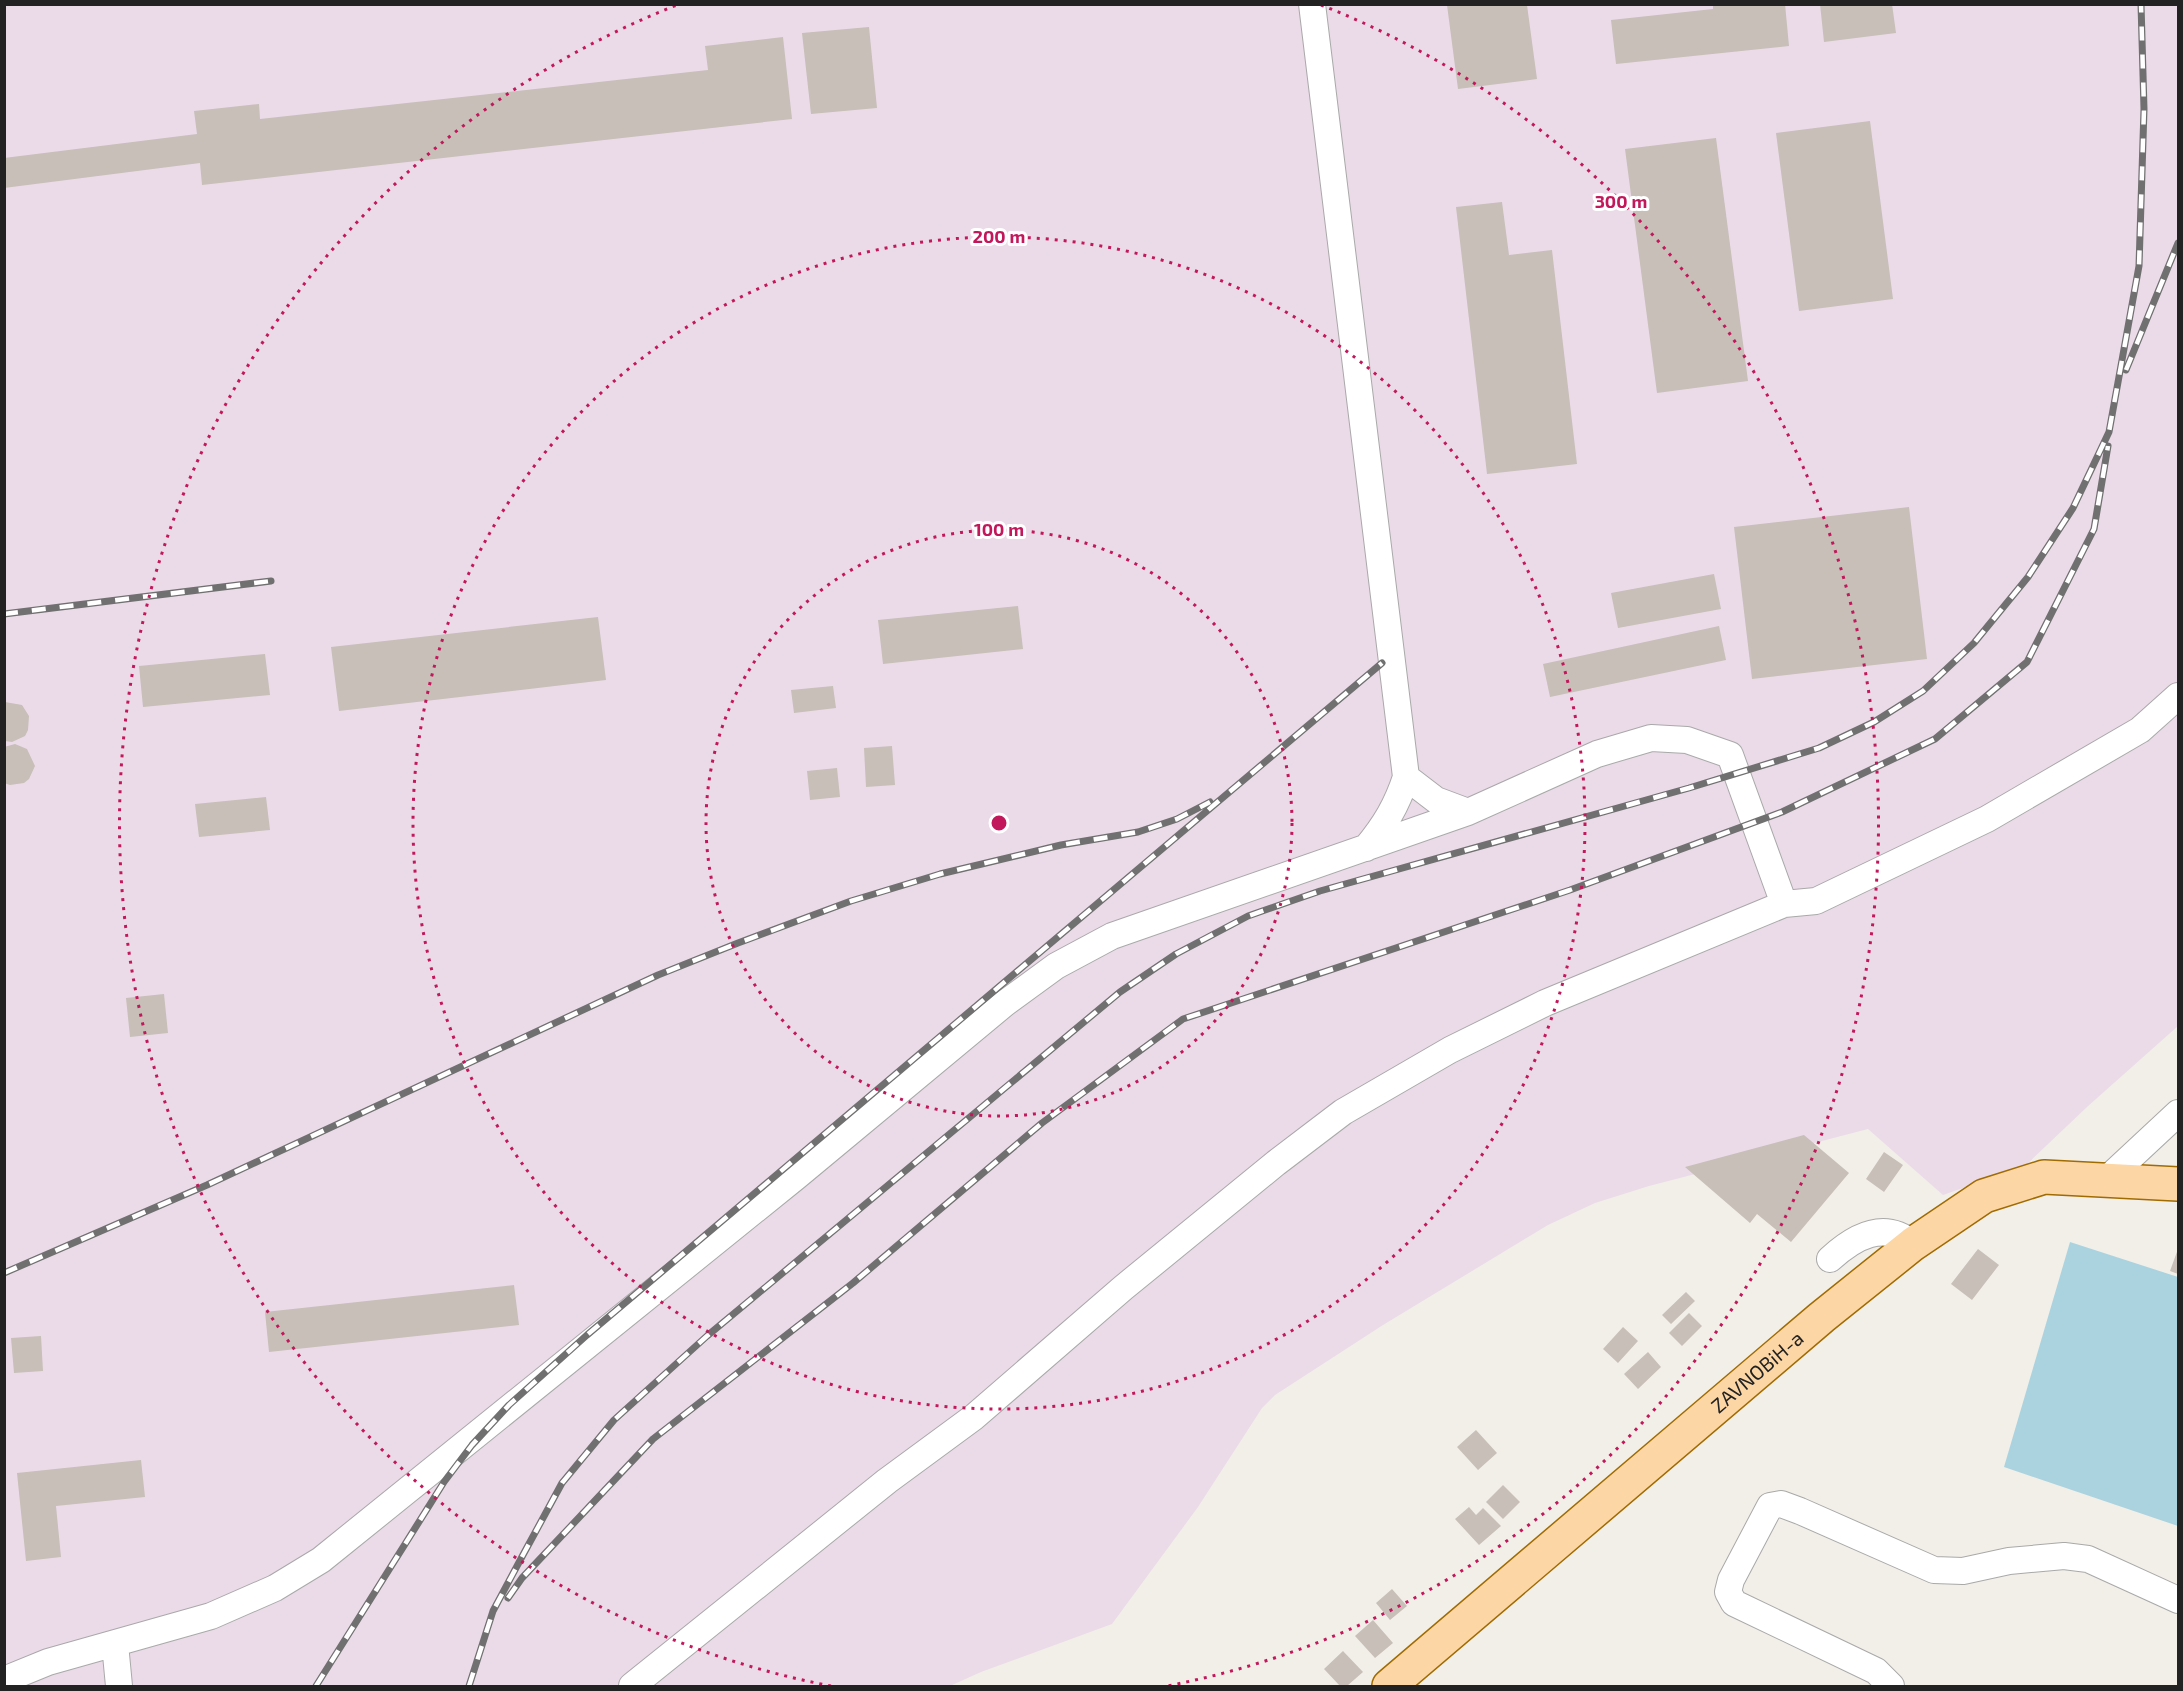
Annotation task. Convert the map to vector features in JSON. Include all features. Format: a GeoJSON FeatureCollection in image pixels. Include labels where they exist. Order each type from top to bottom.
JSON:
{"type":"FeatureCollection","features":[{"type":"Feature","properties":{"kind":"main road","name":"ZAVNOBiH-a"},"geometry":{"type":"LineString","coordinates":[[1389,1686],[1813,1324],[1912,1244],[1984,1196],[2044,1177],[2178,1184]]}},
{"type":"Feature","properties":{"kind":"street"},"geometry":{"type":"LineString","coordinates":[[1312,4],[1406,777],[1396,806],[1383,828],[1366,848]]}},
{"type":"Feature","properties":{"kind":"street"},"geometry":{"type":"LineString","coordinates":[[632,1686],[888,1480],[974,1417],[1150,1266],[1276,1163],[1343,1112],[1450,1050],[1545,1003],[1784,904],[1815,901],[1987,819],[2140,730],[2178,696]]}},
{"type":"Feature","properties":{"kind":"street"},"geometry":{"type":"LineString","coordinates":[[4,1680],[48,1662],[211,1616],[275,1588],[321,1560],[779,1192],[1004,1004],[1056,966],[1112,936],[1468,812],[1597,754],[1651,738],[1687,740],[1730,755],[1784,904]]}},
{"type":"Feature","properties":{"kind":"street"},"geometry":{"type":"LineString","coordinates":[[1406,777],[1436,800],[1468,812]]}},
{"type":"Feature","properties":{"kind":"street"},"geometry":{"type":"LineString","coordinates":[[2105,1181],[2178,1113]]}},
{"type":"Feature","properties":{"kind":"street"},"geometry":{"type":"LineString","coordinates":[[1830,1259],[1850,1240],[1867,1234],[1894,1233],[1912,1244]]}},
{"type":"Feature","properties":{"kind":"street"},"geometry":{"type":"LineString","coordinates":[[1891,1686],[1876,1671],[1734,1603],[1728,1592],[1731,1580],[1770,1506],[1781,1504],[1800,1511],[1934,1570],[1963,1571],[2008,1561],[2064,1556],[2088,1559],[2178,1600]]}},
{"type":"Feature","properties":{"kind":"street"},"geometry":{"type":"LineString","coordinates":[[115,1644],[119,1686]]}},
{"type":"Feature","properties":{"kind":"shaded area"},"geometry":{"type":"Polygon","coordinates":[[[5,5],[2178,5],[2178,1026],[2025,1166],[1943,1195],[1868,1129],[1649,1186],[1595,1203],[1548,1225],[1383,1325],[1275,1395],[1262,1408],[1198,1507],[1112,1624],[981,1672],[950,1686],[5,1686],[5,5]]]}},
{"type":"Feature","properties":{"kind":"water"},"geometry":{"type":"Polygon","coordinates":[[[2070,1242],[2178,1277],[2178,1526],[2004,1467],[2070,1242]]]}},
{"type":"Feature","properties":{"kind":"building"},"geometry":{"type":"Polygon","coordinates":[[[1713,4],[1785,4],[1789,46],[1616,64],[1611,20],[1713,9],[1713,4]]]}},
{"type":"Feature","properties":{"kind":"building"},"geometry":{"type":"Polygon","coordinates":[[[1820,4],[1892,4],[1896,33],[1824,42],[1820,4]]]}},
{"type":"Feature","properties":{"kind":"building"},"geometry":{"type":"Polygon","coordinates":[[[1447,5],[1527,5],[1537,79],[1458,89],[1447,5]]]}},
{"type":"Feature","properties":{"kind":"building"},"geometry":{"type":"Polygon","coordinates":[[[869,27],[877,108],[811,114],[802,33],[869,27]]]}},
{"type":"Feature","properties":{"kind":"building"},"geometry":{"type":"Polygon","coordinates":[[[783,37],[792,119],[202,185],[200,163],[4,188],[4,158],[197,134],[194,111],[259,104],[260,119],[708,70],[705,46],[783,37]]]}},
{"type":"Feature","properties":{"kind":"building"},"geometry":{"type":"Polygon","coordinates":[[[1870,121],[1893,299],[1799,311],[1776,133],[1870,121]]]}},
{"type":"Feature","properties":{"kind":"building"},"geometry":{"type":"Polygon","coordinates":[[[1716,138],[1748,381],[1657,393],[1625,149],[1716,138]]]}},
{"type":"Feature","properties":{"kind":"building"},"geometry":{"type":"Polygon","coordinates":[[[1502,202],[1509,255],[1552,250],[1577,464],[1487,474],[1456,207],[1502,202]]]}},
{"type":"Feature","properties":{"kind":"building"},"geometry":{"type":"Polygon","coordinates":[[[1909,507],[1927,659],[1752,679],[1734,527],[1909,507]]]}},
{"type":"Feature","properties":{"kind":"building"},"geometry":{"type":"Polygon","coordinates":[[[1714,574],[1721,609],[1618,628],[1611,593],[1714,574]]]}},
{"type":"Feature","properties":{"kind":"building"},"geometry":{"type":"Polygon","coordinates":[[[1018,606],[1023,649],[883,664],[878,620],[1018,606]]]}},
{"type":"Feature","properties":{"kind":"building"},"geometry":{"type":"Polygon","coordinates":[[[598,617],[606,680],[339,711],[331,647],[598,617]]]}},
{"type":"Feature","properties":{"kind":"building"},"geometry":{"type":"Polygon","coordinates":[[[1719,626],[1726,660],[1550,697],[1543,664],[1719,626]]]}},
{"type":"Feature","properties":{"kind":"building"},"geometry":{"type":"Polygon","coordinates":[[[265,654],[270,695],[143,707],[139,666],[265,654]]]}},
{"type":"Feature","properties":{"kind":"building"},"geometry":{"type":"Polygon","coordinates":[[[833,686],[836,708],[794,713],[791,690],[833,686]]]}},
{"type":"Feature","properties":{"kind":"building"},"geometry":{"type":"Polygon","coordinates":[[[5,702],[22,705],[29,716],[25,736],[12,742],[5,741],[5,702]]]}},
{"type":"Feature","properties":{"kind":"building"},"geometry":{"type":"Polygon","coordinates":[[[15,744],[27,749],[35,766],[29,779],[24,783],[10,785],[4,783],[4,747],[15,744]]]}},
{"type":"Feature","properties":{"kind":"building"},"geometry":{"type":"Polygon","coordinates":[[[892,746],[895,785],[866,787],[864,748],[892,746]]]}},
{"type":"Feature","properties":{"kind":"building"},"geometry":{"type":"Polygon","coordinates":[[[837,768],[840,797],[810,800],[807,771],[837,768]]]}},
{"type":"Feature","properties":{"kind":"building"},"geometry":{"type":"Polygon","coordinates":[[[266,797],[270,830],[199,837],[195,804],[266,797]]]}},
{"type":"Feature","properties":{"kind":"building"},"geometry":{"type":"Polygon","coordinates":[[[164,994],[168,1033],[130,1037],[126,998],[164,994]]]}},
{"type":"Feature","properties":{"kind":"building"},"geometry":{"type":"Polygon","coordinates":[[[1804,1135],[1849,1173],[1791,1242],[1757,1214],[1750,1223],[1685,1167],[1804,1135]]]}},
{"type":"Feature","properties":{"kind":"building"},"geometry":{"type":"Polygon","coordinates":[[[1884,1152],[1903,1165],[1884,1192],[1866,1179],[1884,1152]]]}},
{"type":"Feature","properties":{"kind":"building"},"geometry":{"type":"Polygon","coordinates":[[[1978,1249],[1999,1265],[1972,1300],[1951,1284],[1978,1249]]]}},
{"type":"Feature","properties":{"kind":"building"},"geometry":{"type":"Polygon","coordinates":[[[2178,1249],[2178,1274],[2170,1271],[2178,1249]]]}},
{"type":"Feature","properties":{"kind":"building"},"geometry":{"type":"Polygon","coordinates":[[[514,1285],[519,1325],[269,1352],[265,1312],[514,1285]]]}},
{"type":"Feature","properties":{"kind":"building"},"geometry":{"type":"Polygon","coordinates":[[[1686,1292],[1695,1301],[1671,1324],[1662,1315],[1686,1292]]]}},
{"type":"Feature","properties":{"kind":"building"},"geometry":{"type":"Polygon","coordinates":[[[1689,1313],[1702,1326],[1682,1346],[1669,1333],[1689,1313]]]}},
{"type":"Feature","properties":{"kind":"building"},"geometry":{"type":"Polygon","coordinates":[[[1623,1327],[1638,1341],[1618,1363],[1603,1349],[1623,1327]]]}},
{"type":"Feature","properties":{"kind":"building"},"geometry":{"type":"Polygon","coordinates":[[[41,1336],[43,1371],[14,1373],[11,1338],[41,1336]]]}},
{"type":"Feature","properties":{"kind":"building"},"geometry":{"type":"Polygon","coordinates":[[[1648,1352],[1661,1367],[1638,1389],[1624,1374],[1648,1352]]]}},
{"type":"Feature","properties":{"kind":"building"},"geometry":{"type":"Polygon","coordinates":[[[1476,1430],[1497,1453],[1478,1470],[1457,1447],[1476,1430]]]}},
{"type":"Feature","properties":{"kind":"building"},"geometry":{"type":"Polygon","coordinates":[[[141,1460],[145,1497],[56,1506],[61,1557],[26,1561],[17,1473],[141,1460]]]}},
{"type":"Feature","properties":{"kind":"building"},"geometry":{"type":"Polygon","coordinates":[[[1503,1485],[1520,1502],[1503,1519],[1486,1502],[1503,1485]]]}},
{"type":"Feature","properties":{"kind":"building"},"geometry":{"type":"Polygon","coordinates":[[[1469,1507],[1476,1515],[1483,1508],[1501,1526],[1479,1545],[1455,1519],[1469,1507]]]}},
{"type":"Feature","properties":{"kind":"building"},"geometry":{"type":"Polygon","coordinates":[[[1392,1589],[1407,1606],[1390,1620],[1376,1603],[1392,1589]]]}},
{"type":"Feature","properties":{"kind":"building"},"geometry":{"type":"Polygon","coordinates":[[[1373,1620],[1393,1643],[1375,1658],[1355,1636],[1373,1620]]]}},
{"type":"Feature","properties":{"kind":"building"},"geometry":{"type":"Polygon","coordinates":[[[1343,1651],[1363,1672],[1347,1686],[1340,1686],[1324,1669],[1343,1651]]]}},
{"type":"Feature","properties":{"kind":"railway"},"geometry":{"type":"LineString","coordinates":[[469,1686],[493,1611],[562,1483],[614,1420],[707,1336],[1120,992],[1176,954],[1248,916],[1320,891],[1689,788],[1819,748],[1874,722],[1923,691],[1974,643],[2028,577],[2073,508],[2109,432],[2139,266],[2144,109],[2141,4]]}},
{"type":"Feature","properties":{"kind":"railway"},"geometry":{"type":"LineString","coordinates":[[2126,370],[2178,243]]}},
{"type":"Feature","properties":{"kind":"railway"},"geometry":{"type":"LineString","coordinates":[[508,1598],[522,1578],[653,1439],[853,1283],[1042,1123],[1183,1019],[1570,890],[1782,812],[1935,739],[2027,662],[2094,529],[2108,446]]}},
{"type":"Feature","properties":{"kind":"railway"},"geometry":{"type":"LineString","coordinates":[[4,614],[271,581]]}},
{"type":"Feature","properties":{"kind":"railway"},"geometry":{"type":"LineString","coordinates":[[316,1686],[444,1482],[472,1445],[509,1405],[587,1335],[1382,663]]}},
{"type":"Feature","properties":{"kind":"railway"},"geometry":{"type":"LineString","coordinates":[[4,1273],[207,1185],[658,975],[738,943],[851,901],[940,874],[1061,845],[1138,832],[1177,819],[1210,802]]}}]}
